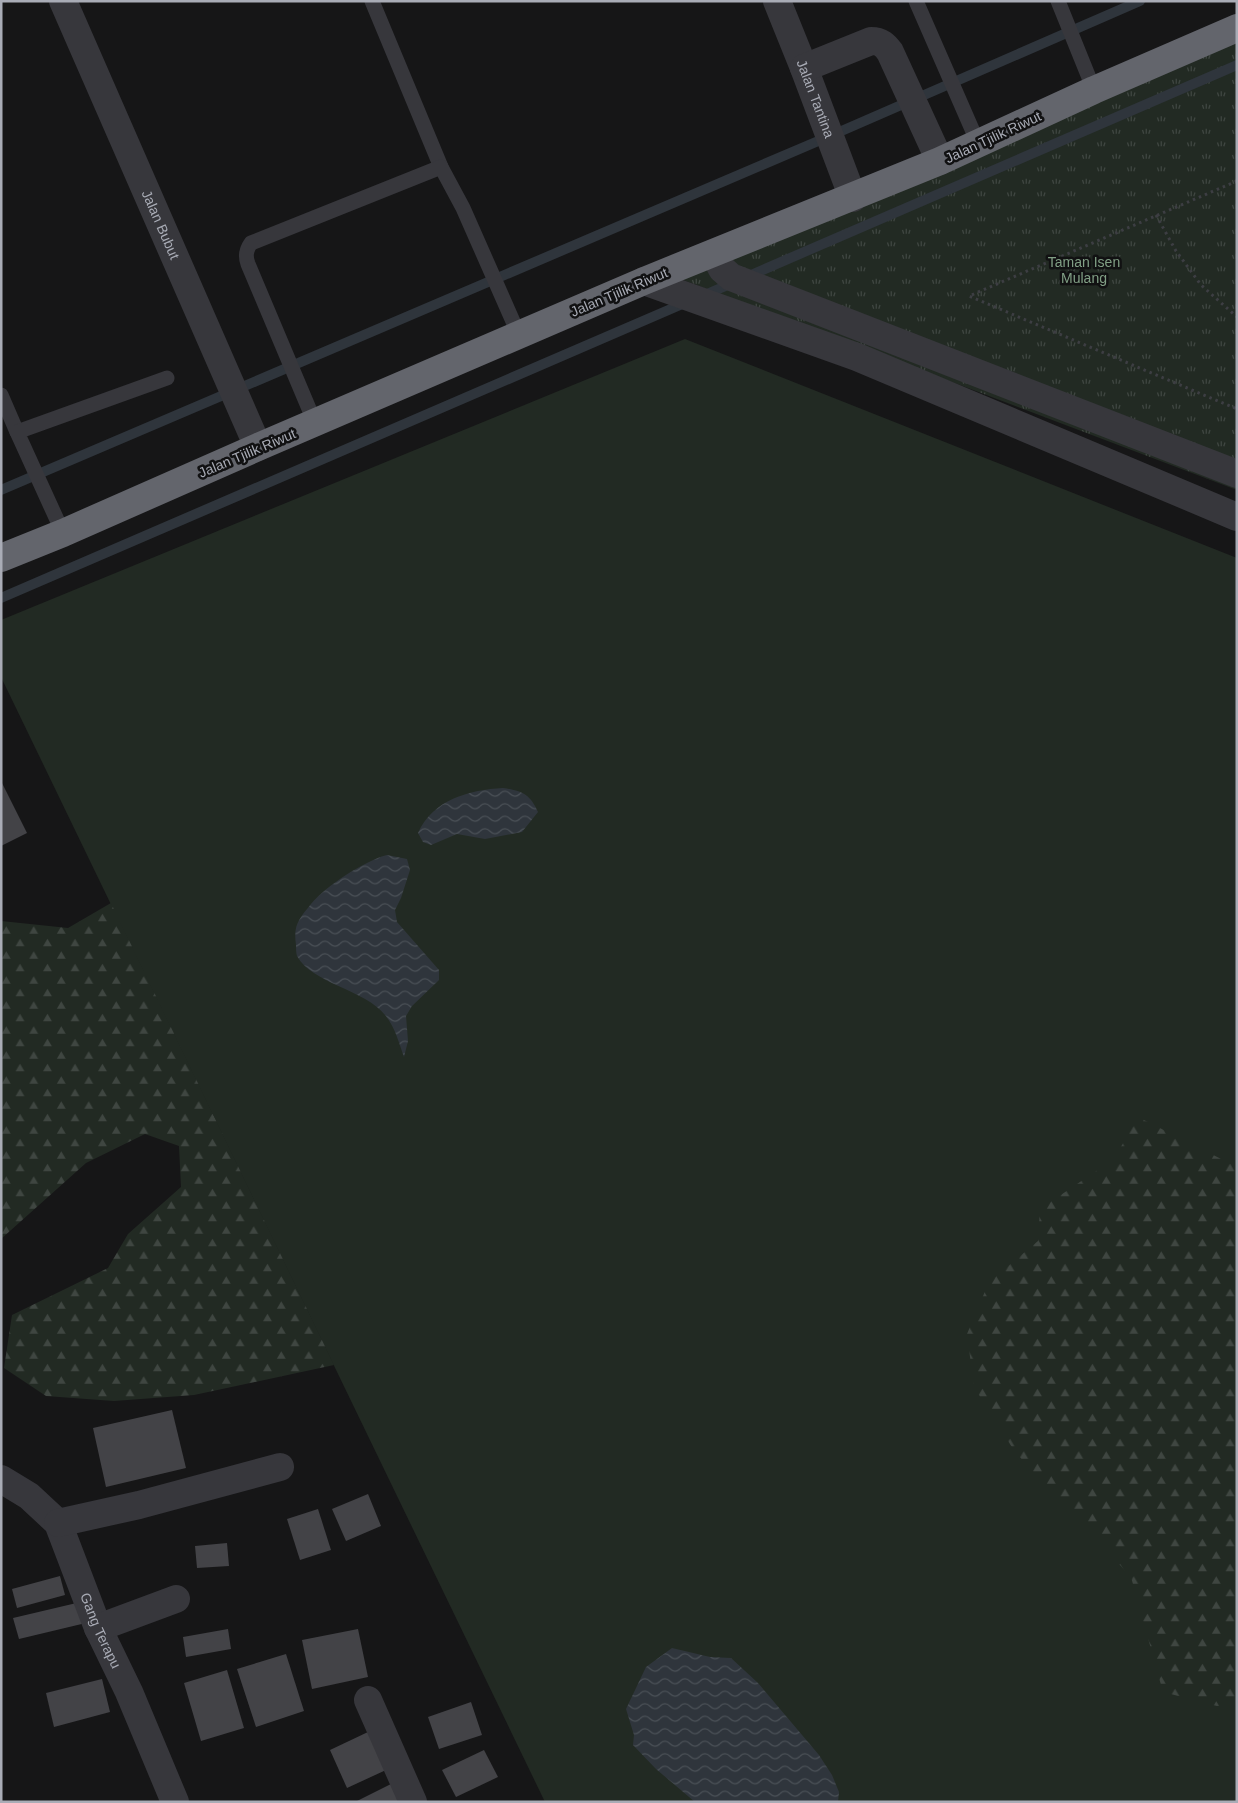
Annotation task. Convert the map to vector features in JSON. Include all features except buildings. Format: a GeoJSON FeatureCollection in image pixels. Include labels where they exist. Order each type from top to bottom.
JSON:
{"type":"FeatureCollection","features":[{"type":"Feature","properties":{"kind":"highway","name":"Jalan Tjilik Riwut"},"geometry":{"type":"LineString","coordinates":[[1,558],[63,533],[644,281],[853,198],[940,161],[1094,90],[1237,28]]}},
{"type":"Feature","properties":{"kind":"street","name":"Jalan Bubut"},"geometry":{"type":"LineString","coordinates":[[63,1],[258,447]]}},
{"type":"Feature","properties":{"kind":"street","name":"Jalan Tantina"},"geometry":{"type":"LineString","coordinates":[[777,1],[853,198]]}},
{"type":"Feature","properties":{"kind":"street"},"geometry":{"type":"LineString","coordinates":[[804,68],[871,41],[878,41],[886,46],[940,161]]}},
{"type":"Feature","properties":{"kind":"street"},"geometry":{"type":"LineString","coordinates":[[714,253],[722,269],[731,277],[1237,474]]}},
{"type":"Feature","properties":{"kind":"street"},"geometry":{"type":"LineString","coordinates":[[644,281],[858,356],[1237,517]]}},
{"type":"Feature","properties":{"kind":"street"},"geometry":{"type":"LineString","coordinates":[[58,1523],[139,1505],[280,1467]]}},
{"type":"Feature","properties":{"kind":"street","name":"Gang Terapu"},"geometry":{"type":"LineString","coordinates":[[1,1479],[29,1496],[58,1523],[98,1628],[129,1692],[175,1802]]}},
{"type":"Feature","properties":{"kind":"street"},"geometry":{"type":"LineString","coordinates":[[98,1628],[176,1600]]}},
{"type":"Feature","properties":{"kind":"street"},"geometry":{"type":"LineString","coordinates":[[368,1700],[413,1802]]}},
{"type":"Feature","properties":{"kind":"lane"},"geometry":{"type":"LineString","coordinates":[[372,1],[441,167],[462,208],[519,335]]}},
{"type":"Feature","properties":{"kind":"lane"},"geometry":{"type":"LineString","coordinates":[[916,1],[978,143]]}},
{"type":"Feature","properties":{"kind":"lane"},"geometry":{"type":"LineString","coordinates":[[1058,1],[1094,90]]}},
{"type":"Feature","properties":{"kind":"lane"},"geometry":{"type":"LineString","coordinates":[[315,423],[246,259],[248,247],[251,243],[441,167]]}},
{"type":"Feature","properties":{"kind":"lane"},"geometry":{"type":"LineString","coordinates":[[17,432],[167,378]]}},
{"type":"Feature","properties":{"kind":"lane"},"geometry":{"type":"LineString","coordinates":[[1,395],[63,533]]}},
{"type":"Feature","properties":{"kind":"path"},"geometry":{"type":"LineString","coordinates":[[1237,181],[969,296],[1237,409]]}},
{"type":"Feature","properties":{"kind":"path"},"geometry":{"type":"LineString","coordinates":[[1156,215],[1176,251],[1200,285],[1237,317]]}},
{"type":"Feature","properties":{"kind":"green space","name":"Taman Isen Mulang"},"geometry":{"type":"Polygon","coordinates":[[[1237,40],[1237,490],[678,278],[1237,40]]]}},
{"type":"Feature","properties":{"kind":"green space"},"geometry":{"type":"Polygon","coordinates":[[[685,339],[1237,558],[1237,1802],[545,1802],[1,677],[1,620],[685,339]]]}},
{"type":"Feature","properties":{"kind":"green space"},"geometry":{"type":"Polygon","coordinates":[[[111,903],[334,1365],[194,1395],[114,1401],[46,1396],[4,1368],[12,1315],[108,1268],[128,1234],[181,1187],[179,1146],[145,1134],[86,1163],[1,1239],[1,921],[68,928],[111,903]]]}},
{"type":"Feature","properties":{"kind":"green space"},"geometry":{"type":"Polygon","coordinates":[[[1138,1117],[1237,1167],[1237,1703],[1217,1706],[1163,1692],[1131,1577],[1015,1452],[974,1387],[967,1334],[989,1282],[1038,1241],[1040,1209],[1114,1159],[1138,1117]]]}},
{"type":"Feature","properties":{"kind":"water"},"geometry":{"type":"Polygon","coordinates":[[[503,788],[525,794],[532,801],[538,812],[522,832],[485,839],[457,834],[431,845],[423,842],[418,833],[425,821],[443,804],[466,794],[503,788]]]}},
{"type":"Feature","properties":{"kind":"water"},"geometry":{"type":"Polygon","coordinates":[[[387,855],[407,859],[410,870],[395,910],[397,922],[439,970],[439,980],[412,1006],[406,1016],[408,1041],[404,1057],[391,1025],[376,1006],[314,973],[304,965],[296,952],[296,927],[300,918],[311,904],[346,875],[387,855]]]}},
{"type":"Feature","properties":{"kind":"water"},"geometry":{"type":"Polygon","coordinates":[[[672,1648],[710,1657],[731,1658],[758,1683],[819,1755],[832,1775],[839,1792],[838,1802],[695,1802],[656,1769],[633,1745],[634,1735],[626,1709],[646,1667],[672,1648]]]}},
{"type":"Feature","properties":{"kind":"waterway"},"geometry":{"type":"LineString","coordinates":[[1,490],[830,136],[1140,1]]}},
{"type":"Feature","properties":{"kind":"waterway"},"geometry":{"type":"LineString","coordinates":[[700,297],[1237,65]]}},
{"type":"Feature","properties":{"kind":"waterway"},"geometry":{"type":"LineString","coordinates":[[1,598],[687,302]]}}]}
